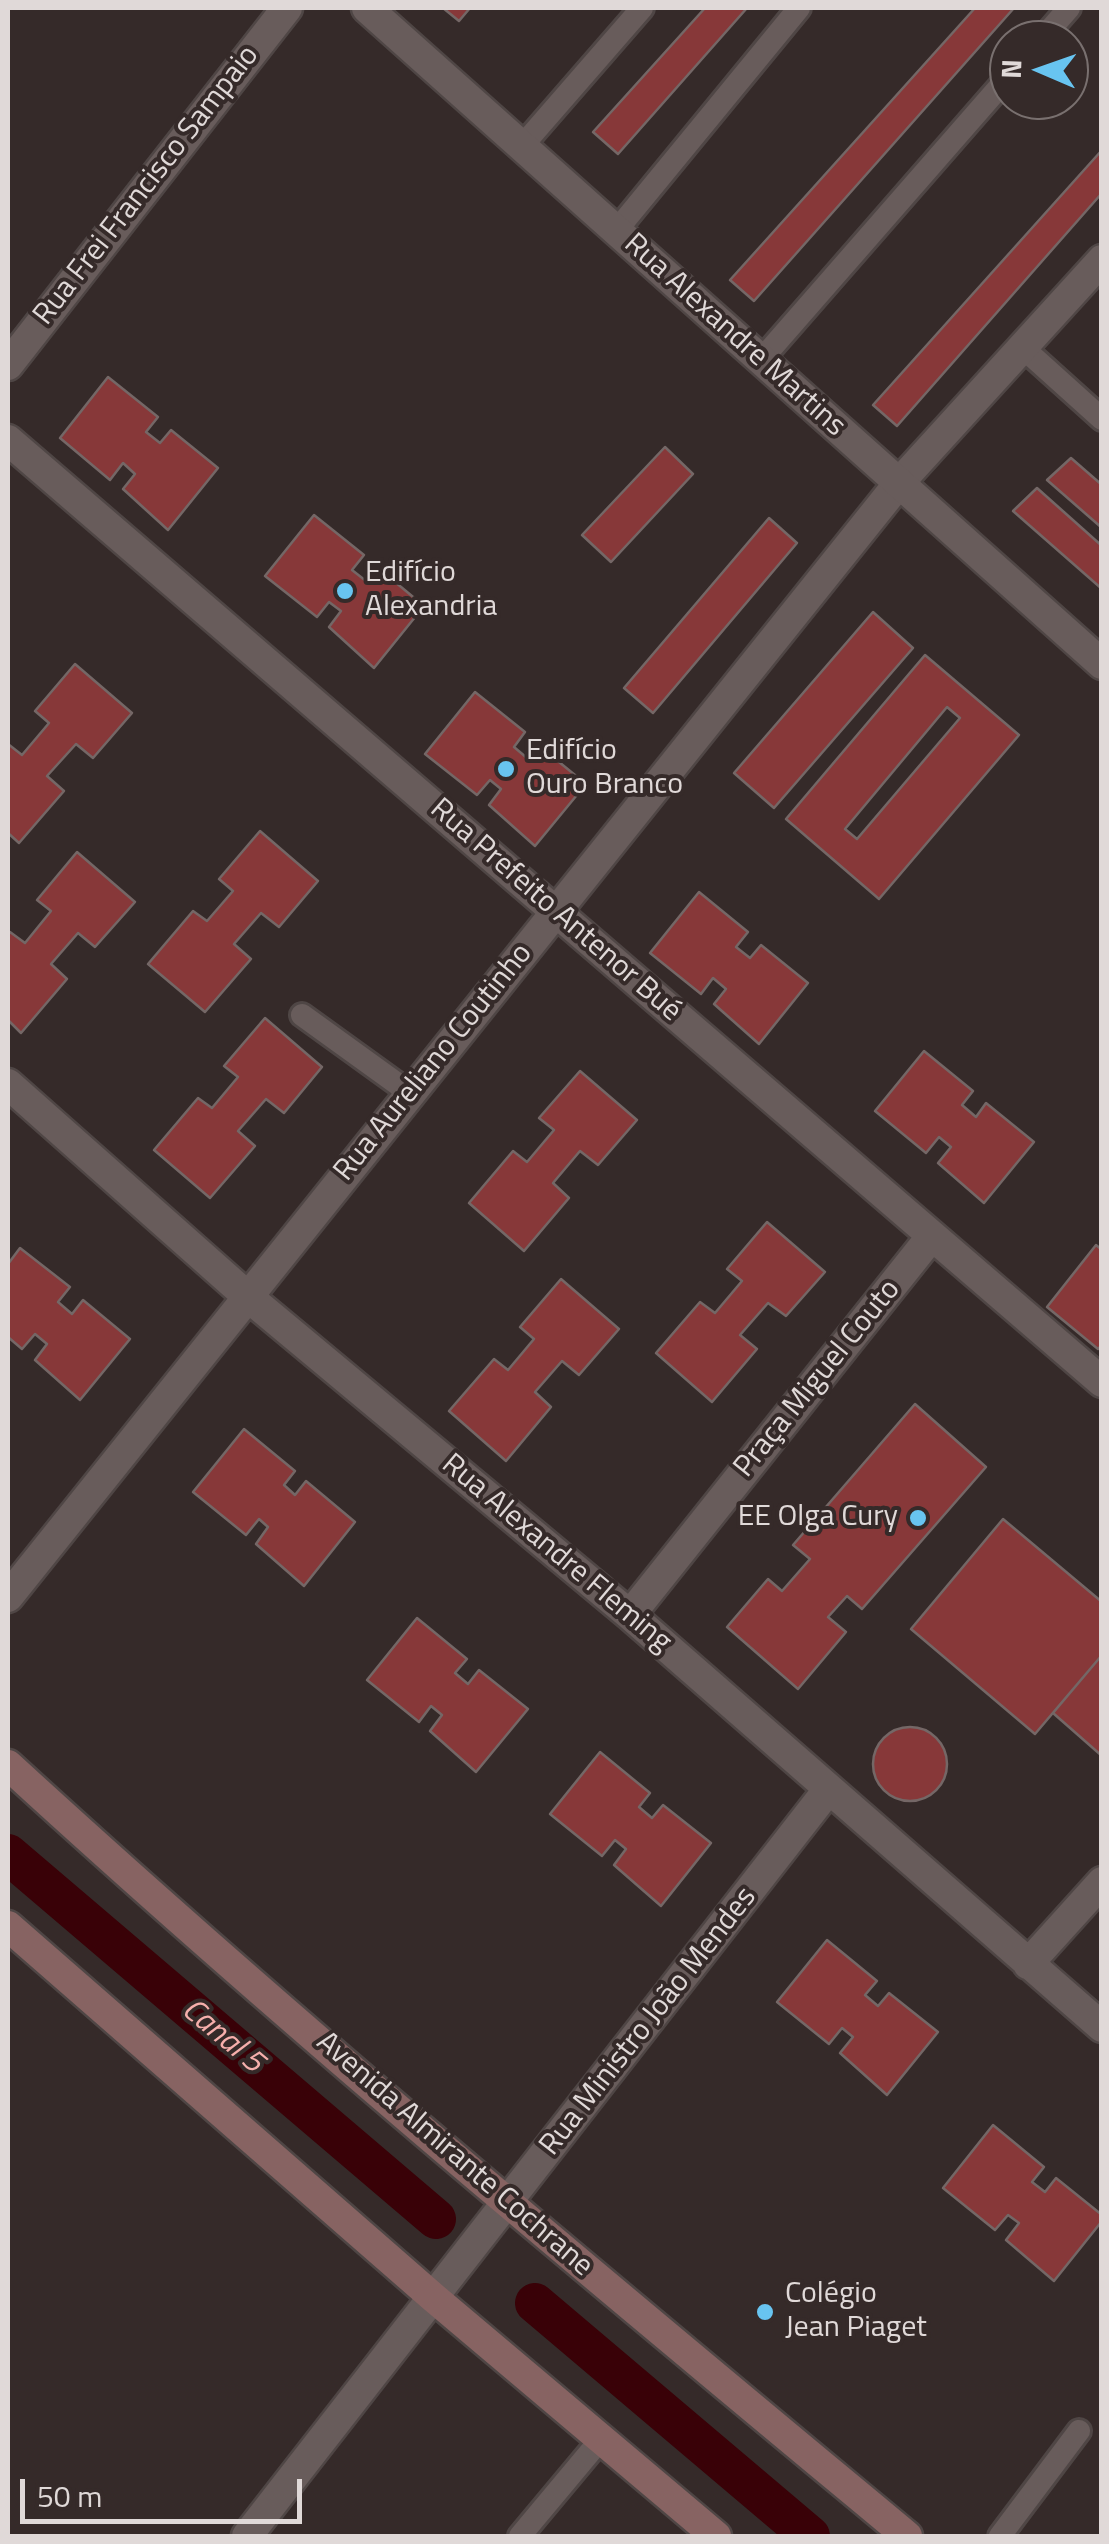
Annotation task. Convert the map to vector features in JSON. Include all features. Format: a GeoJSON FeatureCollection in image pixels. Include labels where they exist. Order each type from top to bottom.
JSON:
{"type":"FeatureCollection","features":[{"type":"Feature","properties":{"kind":"main road","name":"Avenida Almirante Cochrane"},"geometry":{"type":"LineString","coordinates":[[8,1765],[502,2211],[908,2536]]}},
{"type":"Feature","properties":{"kind":"main road"},"geometry":{"type":"LineString","coordinates":[[8,1926],[441,2289],[601,2439],[716,2536]]}},
{"type":"Feature","properties":{"kind":"street","name":"Rua Frei Francisco Sampaio"},"geometry":{"type":"LineString","coordinates":[[8,365],[287,8]]}},
{"type":"Feature","properties":{"kind":"street","name":"Rua Alexandre Martins"},"geometry":{"type":"LineString","coordinates":[[367,8],[1102,664]]}},
{"type":"Feature","properties":{"kind":"street","name":"Rua Aureliano Coutinho"},"geometry":{"type":"LineString","coordinates":[[8,1596],[899,483],[1102,260]]}},
{"type":"Feature","properties":{"kind":"street","name":"Rua Prefeito Antenor Bué"},"geometry":{"type":"LineString","coordinates":[[8,440],[1102,1382]]}},
{"type":"Feature","properties":{"kind":"street","name":"Rua Alexandre Fleming"},"geometry":{"type":"LineString","coordinates":[[8,1084],[247,1296],[630,1615],[1102,2027]]}},
{"type":"Feature","properties":{"kind":"street","name":"Praça Miguel Couto"},"geometry":{"type":"LineString","coordinates":[[630,1615],[932,1237]]}},
{"type":"Feature","properties":{"kind":"street","name":"Rua Ministro João Mendes"},"geometry":{"type":"LineString","coordinates":[[247,2536],[828,1790]]}},
{"type":"Feature","properties":{"kind":"street"},"geometry":{"type":"LineString","coordinates":[[1028,1964],[1102,1882]]}},
{"type":"Feature","properties":{"kind":"lane"},"geometry":{"type":"LineString","coordinates":[[522,146],[642,8]]}},
{"type":"Feature","properties":{"kind":"lane"},"geometry":{"type":"LineString","coordinates":[[616,231],[798,8]]}},
{"type":"Feature","properties":{"kind":"lane"},"geometry":{"type":"LineString","coordinates":[[761,360],[989,99]]}},
{"type":"Feature","properties":{"kind":"lane"},"geometry":{"type":"LineString","coordinates":[[1022,347],[1102,419]]}},
{"type":"Feature","properties":{"kind":"lane"},"geometry":{"type":"LineString","coordinates":[[302,1015],[410,1094]]}},
{"type":"Feature","properties":{"kind":"lane"},"geometry":{"type":"LineString","coordinates":[[1000,2536],[1079,2431]]}},
{"type":"Feature","properties":{"kind":"lane"},"geometry":{"type":"LineString","coordinates":[[520,2536],[601,2439]]}},
{"type":"Feature","properties":{"kind":"building"},"geometry":{"type":"Polygon","coordinates":[[[443,8],[470,8],[459,21],[443,8]]]}},
{"type":"Feature","properties":{"kind":"building"},"geometry":{"type":"Polygon","coordinates":[[[705,8],[747,8],[618,154],[593,132],[705,8]]]}},
{"type":"Feature","properties":{"kind":"building"},"geometry":{"type":"Polygon","coordinates":[[[975,8],[1014,8],[1003,20],[989,20],[989,36],[754,301],[730,280],[975,8]]]}},
{"type":"Feature","properties":{"kind":"building"},"geometry":{"type":"Polygon","coordinates":[[[1102,150],[1102,193],[897,426],[873,405],[1102,150]]]}},
{"type":"Feature","properties":{"kind":"building"},"geometry":{"type":"Polygon","coordinates":[[[108,377],[158,417],[146,432],[160,443],[171,430],[218,468],[168,530],[123,489],[135,474],[123,463],[110,480],[60,438],[108,377]]]}},
{"type":"Feature","properties":{"kind":"building"},"geometry":{"type":"Polygon","coordinates":[[[665,447],[693,474],[611,562],[582,535],[665,447]]]}},
{"type":"Feature","properties":{"kind":"building"},"geometry":{"type":"Polygon","coordinates":[[[1071,458],[1102,485],[1102,528],[1047,480],[1071,458]]]}},
{"type":"Feature","properties":{"kind":"building"},"geometry":{"type":"Polygon","coordinates":[[[1037,488],[1102,546],[1102,589],[1013,511],[1037,488]]]}},
{"type":"Feature","properties":{"kind":"building","name":"Edifício Alexandria"},"geometry":{"type":"Polygon","coordinates":[[[314,515],[364,555],[352,570],[366,581],[377,567],[424,606],[374,668],[329,627],[341,611],[329,602],[317,617],[265,576],[314,515]]]}},
{"type":"Feature","properties":{"kind":"building"},"geometry":{"type":"Polygon","coordinates":[[[769,518],[797,543],[653,713],[624,688],[769,518]]]}},
{"type":"Feature","properties":{"kind":"building"},"geometry":{"type":"Polygon","coordinates":[[[873,612],[913,648],[774,808],[734,773],[873,612]]]}},
{"type":"Feature","properties":{"kind":"building"},"geometry":{"type":"Polygon","coordinates":[[[925,655],[1019,735],[879,899],[786,819],[925,655]],[[947,707],[845,829],[857,839],[960,718],[947,707]]]}},
{"type":"Feature","properties":{"kind":"building"},"geometry":{"type":"Polygon","coordinates":[[[75,664],[132,713],[93,758],[76,744],[47,776],[64,791],[19,843],[8,833],[8,744],[22,755],[49,723],[35,711],[75,664]]]}},
{"type":"Feature","properties":{"kind":"building","name":"Edifício Ouro Branco"},"geometry":{"type":"Polygon","coordinates":[[[475,692],[525,732],[514,747],[527,758],[537,744],[586,784],[535,846],[489,805],[501,789],[490,780],[477,795],[425,754],[475,692]]]}},
{"type":"Feature","properties":{"kind":"building"},"geometry":{"type":"Polygon","coordinates":[[[260,831],[318,881],[279,927],[261,913],[234,944],[251,959],[205,1012],[148,964],[193,911],[207,921],[233,891],[219,879],[260,831]]]}},
{"type":"Feature","properties":{"kind":"building"},"geometry":{"type":"Polygon","coordinates":[[[77,852],[135,902],[95,947],[78,933],[51,964],[67,979],[21,1033],[8,1020],[8,935],[10,932],[25,943],[51,911],[37,900],[77,852]]]}},
{"type":"Feature","properties":{"kind":"building"},"geometry":{"type":"Polygon","coordinates":[[[699,892],[748,932],[736,947],[750,958],[761,945],[808,983],[759,1044],[714,1004],[726,989],[713,978],[701,994],[650,953],[699,892]]]}},
{"type":"Feature","properties":{"kind":"building"},"geometry":{"type":"Polygon","coordinates":[[[265,1018],[322,1067],[284,1113],[266,1099],[238,1131],[255,1146],[210,1198],[154,1150],[198,1098],[212,1108],[238,1077],[224,1066],[265,1018]]]}},
{"type":"Feature","properties":{"kind":"building"},"geometry":{"type":"Polygon","coordinates":[[[924,1051],[973,1091],[962,1105],[976,1117],[986,1103],[1034,1142],[984,1203],[938,1163],[951,1147],[939,1137],[926,1153],[875,1111],[924,1051]]]}},
{"type":"Feature","properties":{"kind":"building"},"geometry":{"type":"Polygon","coordinates":[[[580,1071],[637,1120],[598,1165],[580,1151],[553,1183],[569,1198],[524,1251],[469,1203],[513,1151],[527,1162],[554,1130],[539,1118],[580,1071]]]}},
{"type":"Feature","properties":{"kind":"building"},"geometry":{"type":"Polygon","coordinates":[[[767,1222],[825,1272],[786,1316],[768,1303],[740,1335],[757,1349],[712,1402],[656,1353],[700,1302],[715,1313],[742,1281],[727,1269],[767,1222]]]}},
{"type":"Feature","properties":{"kind":"building"},"geometry":{"type":"Polygon","coordinates":[[[1096,1245],[1102,1250],[1102,1345],[1098,1349],[1047,1307],[1096,1245]]]}},
{"type":"Feature","properties":{"kind":"building"},"geometry":{"type":"Polygon","coordinates":[[[20,1248],[70,1287],[58,1302],[72,1314],[83,1300],[130,1339],[80,1400],[35,1360],[47,1344],[35,1334],[22,1349],[8,1337],[8,1264],[20,1248]]]}},
{"type":"Feature","properties":{"kind":"building"},"geometry":{"type":"Polygon","coordinates":[[[561,1279],[619,1329],[579,1375],[562,1361],[535,1392],[551,1407],[506,1461],[449,1411],[494,1359],[508,1370],[534,1339],[520,1327],[561,1279]]]}},
{"type":"Feature","properties":{"kind":"building"},"geometry":{"type":"Polygon","coordinates":[[[915,1404],[986,1467],[862,1609],[847,1596],[828,1617],[846,1632],[798,1689],[727,1627],[768,1579],[782,1591],[810,1559],[793,1545],[915,1404]]]}},
{"type":"Feature","properties":{"kind":"building"},"geometry":{"type":"Polygon","coordinates":[[[244,1429],[295,1471],[284,1485],[295,1495],[306,1481],[355,1522],[304,1586],[256,1544],[268,1527],[259,1519],[246,1535],[193,1492],[244,1429]]]}},
{"type":"Feature","properties":{"kind":"building"},"geometry":{"type":"Polygon","coordinates":[[[1003,1519],[1102,1602],[1102,1655],[1035,1734],[911,1629],[1003,1519]]]}},
{"type":"Feature","properties":{"kind":"building"},"geometry":{"type":"Polygon","coordinates":[[[417,1618],[467,1659],[455,1673],[468,1684],[479,1670],[528,1709],[476,1772],[430,1731],[442,1715],[431,1706],[419,1722],[367,1680],[417,1618]]]}},
{"type":"Feature","properties":{"kind":"building"},"geometry":{"type":"Polygon","coordinates":[[[1102,1655],[1102,1756],[1053,1713],[1102,1655]]]}},
{"type":"Feature","properties":{"kind":"building"},"geometry":{"type":"Polygon","coordinates":[[[910,1727],[936,1738],[947,1764],[936,1790],[910,1801],[884,1790],[873,1764],[884,1738],[910,1727]]]}},
{"type":"Feature","properties":{"kind":"building"},"geometry":{"type":"Polygon","coordinates":[[[600,1752],[650,1793],[639,1807],[652,1818],[663,1805],[711,1843],[661,1906],[614,1865],[626,1849],[615,1840],[602,1856],[550,1814],[600,1752]]]}},
{"type":"Feature","properties":{"kind":"building"},"geometry":{"type":"Polygon","coordinates":[[[827,1940],[877,1981],[865,1995],[878,2006],[889,1993],[938,2032],[887,2095],[840,2053],[853,2037],[842,2028],[829,2044],[777,2002],[827,1940]]]}},
{"type":"Feature","properties":{"kind":"building"},"geometry":{"type":"Polygon","coordinates":[[[993,2125],[1044,2167],[1032,2182],[1045,2192],[1056,2178],[1102,2215],[1102,2221],[1054,2281],[1006,2240],[1019,2223],[1008,2215],[995,2230],[943,2188],[993,2125]]]}},
{"type":"Feature","properties":{"kind":"waterway","name":"Canal 5"},"geometry":{"type":"LineString","coordinates":[[8,1854],[436,2219]]}},
{"type":"Feature","properties":{"kind":"waterway","name":"Canal 5"},"geometry":{"type":"LineString","coordinates":[[535,2303],[810,2536]]}},
{"type":"Feature","properties":{"kind":"place","name":"Edifício Alexandria"},"geometry":{"type":"Point","coordinates":[345,591]}},
{"type":"Feature","properties":{"kind":"place","name":"Edifício Ouro Branco"},"geometry":{"type":"Point","coordinates":[506,769]}},
{"type":"Feature","properties":{"kind":"place","name":"EE Olga Cury"},"geometry":{"type":"Point","coordinates":[918,1518]}},
{"type":"Feature","properties":{"kind":"place","name":"Colégio Jean Piaget"},"geometry":{"type":"Point","coordinates":[765,2312]}}]}
